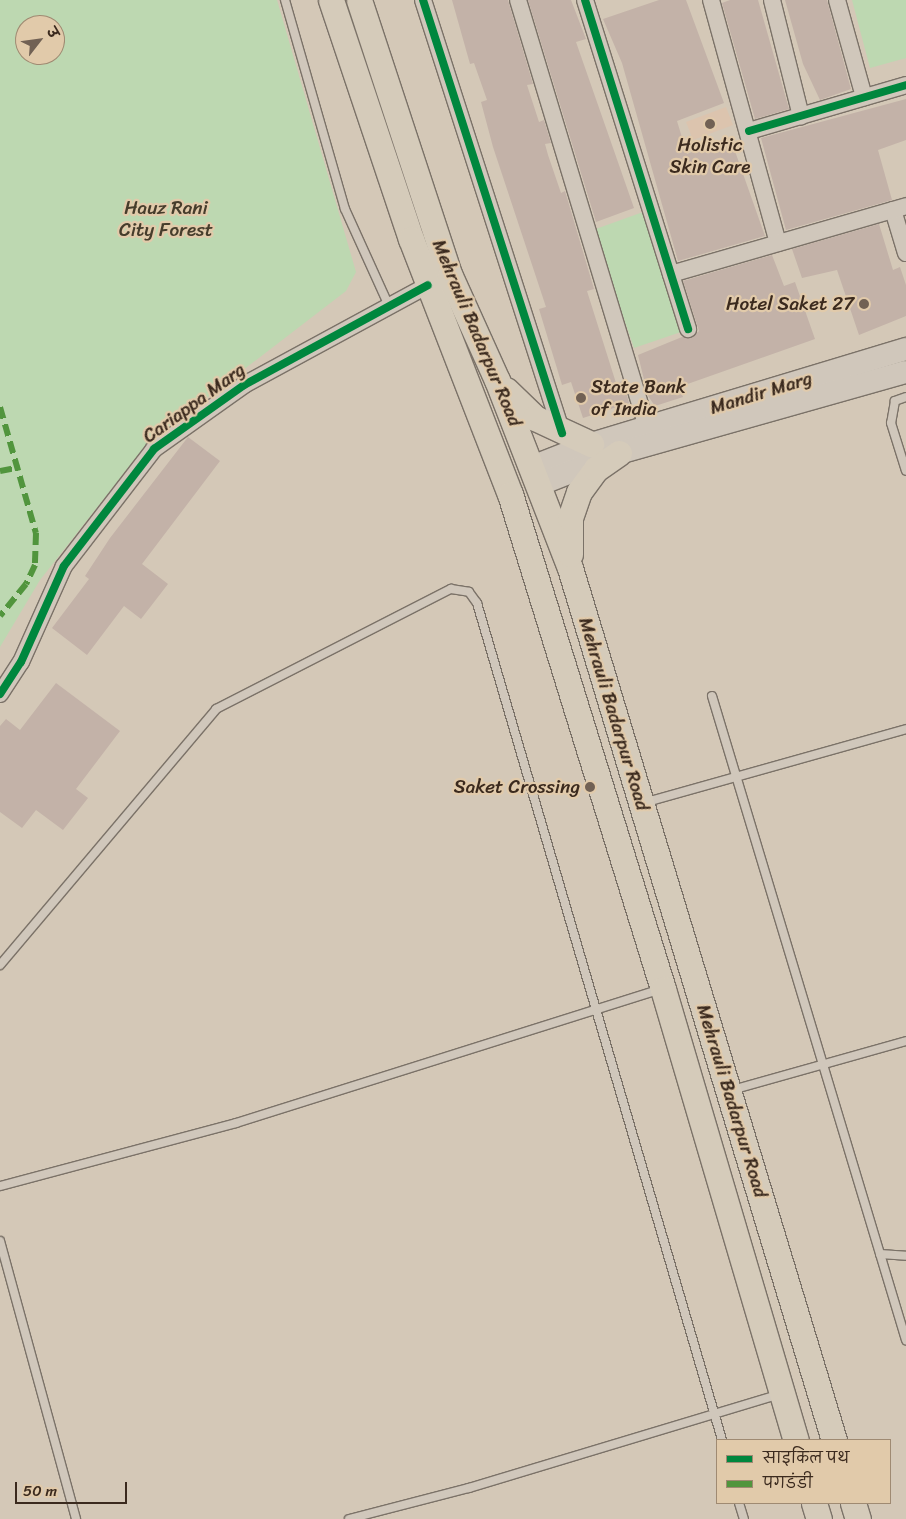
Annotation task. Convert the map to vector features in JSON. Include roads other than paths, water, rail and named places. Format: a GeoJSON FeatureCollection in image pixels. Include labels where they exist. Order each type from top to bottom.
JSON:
{"type":"FeatureCollection","features":[{"type":"Feature","properties":{"kind":"main road","name":"Mehrauli Badarpur Road"},"geometry":{"type":"LineString","coordinates":[[331,0],[428,285],[491,437],[510,494],[624,858],[796,1439]]}},
{"type":"Feature","properties":{"kind":"main road","name":"Mehrauli Badarpur Road"},"geometry":{"type":"LineString","coordinates":[[359,0],[450,276],[497,380],[570,568],[834,1439]]}},
{"type":"Feature","properties":{"kind":"main road","name":"Mandir Marg"},"geometry":{"type":"LineString","coordinates":[[535,476],[591,444],[906,349]]}},
{"type":"Feature","properties":{"kind":"main road","name":"Mandir Marg"},"geometry":{"type":"LineString","coordinates":[[535,476],[906,372]]}},
{"type":"Feature","properties":{"kind":"main road"},"geometry":{"type":"LineString","coordinates":[[497,380],[535,418],[562,433],[591,444]]}},
{"type":"Feature","properties":{"kind":"main road"},"geometry":{"type":"LineString","coordinates":[[570,568],[569,528],[575,500],[596,469],[619,453]]}},
{"type":"Feature","properties":{"kind":"main road"},"geometry":{"type":"LineString","coordinates":[[624,858],[655,849]]}},
{"type":"Feature","properties":{"kind":"main road"},"geometry":{"type":"LineString","coordinates":[[814,1504],[819,1519]]}},
{"type":"Feature","properties":{"kind":"main road"},"geometry":{"type":"LineString","coordinates":[[853,1504],[858,1519]]}},
{"type":"Feature","properties":{"kind":"street"},"geometry":{"type":"LineString","coordinates":[[423,0],[562,433]]}},
{"type":"Feature","properties":{"kind":"street"},"geometry":{"type":"LineString","coordinates":[[518,0],[647,427]]}},
{"type":"Feature","properties":{"kind":"street"},"geometry":{"type":"LineString","coordinates":[[585,0],[688,329]]}},
{"type":"Feature","properties":{"kind":"street"},"geometry":{"type":"LineString","coordinates":[[711,0],[749,131],[778,243]]}},
{"type":"Feature","properties":{"kind":"street"},"geometry":{"type":"LineString","coordinates":[[772,0],[801,116]]}},
{"type":"Feature","properties":{"kind":"street"},"geometry":{"type":"LineString","coordinates":[[838,0],[864,98]]}},
{"type":"Feature","properties":{"kind":"street"},"geometry":{"type":"LineString","coordinates":[[749,131],[906,85]]}},
{"type":"Feature","properties":{"kind":"street"},"geometry":{"type":"LineString","coordinates":[[671,274],[899,208],[906,253]]}},
{"type":"Feature","properties":{"kind":"street","name":"Cariappa Marg"},"geometry":{"type":"LineString","coordinates":[[0,694],[21,662],[64,566],[154,449],[244,385],[388,304],[428,285]]}},
{"type":"Feature","properties":{"kind":"lane"},"geometry":{"type":"LineString","coordinates":[[285,0],[345,208],[388,304]]}},
{"type":"Feature","properties":{"kind":"lane"},"geometry":{"type":"LineString","coordinates":[[906,397],[895,401],[891,423],[906,471]]}},
{"type":"Feature","properties":{"kind":"lane"},"geometry":{"type":"LineString","coordinates":[[0,965],[216,709],[461,587],[477,603],[722,1439]]}},
{"type":"Feature","properties":{"kind":"lane"},"geometry":{"type":"LineString","coordinates":[[712,696],[906,1340]]}},
{"type":"Feature","properties":{"kind":"lane"},"geometry":{"type":"LineString","coordinates":[[642,804],[906,729]]}},
{"type":"Feature","properties":{"kind":"lane"},"geometry":{"type":"LineString","coordinates":[[0,1186],[236,1123],[596,1012],[663,989]]}},
{"type":"Feature","properties":{"kind":"lane"},"geometry":{"type":"LineString","coordinates":[[728,1091],[824,1066],[906,1041]]}},
{"type":"Feature","properties":{"kind":"lane"},"geometry":{"type":"LineString","coordinates":[[0,1241],[76,1519]]}},
{"type":"Feature","properties":{"kind":"lane"},"geometry":{"type":"LineString","coordinates":[[880,1254],[906,1256]]}},
{"type":"Feature","properties":{"kind":"lane"},"geometry":{"type":"LineString","coordinates":[[349,1519],[469,1488],[782,1394]]}},
{"type":"Feature","properties":{"kind":"lane"},"geometry":{"type":"LineString","coordinates":[[739,1504],[744,1519]]}},
{"type":"Feature","properties":{"kind":"place","name":"Holistic Skin Care"},"geometry":{"type":"Point","coordinates":[710,124]}},
{"type":"Feature","properties":{"kind":"place","name":"Hotel Saket 27"},"geometry":{"type":"Point","coordinates":[864,304]}},
{"type":"Feature","properties":{"kind":"place","name":"State Bank of India"},"geometry":{"type":"Point","coordinates":[581,398]}},
{"type":"Feature","properties":{"kind":"place","name":"Saket Crossing"},"geometry":{"type":"Point","coordinates":[590,787]}},
{"type":"Feature","properties":{"kind":"park label","name":"Hauz Rani City Forest"},"geometry":{"type":"Point","coordinates":[166,219]}}]}
